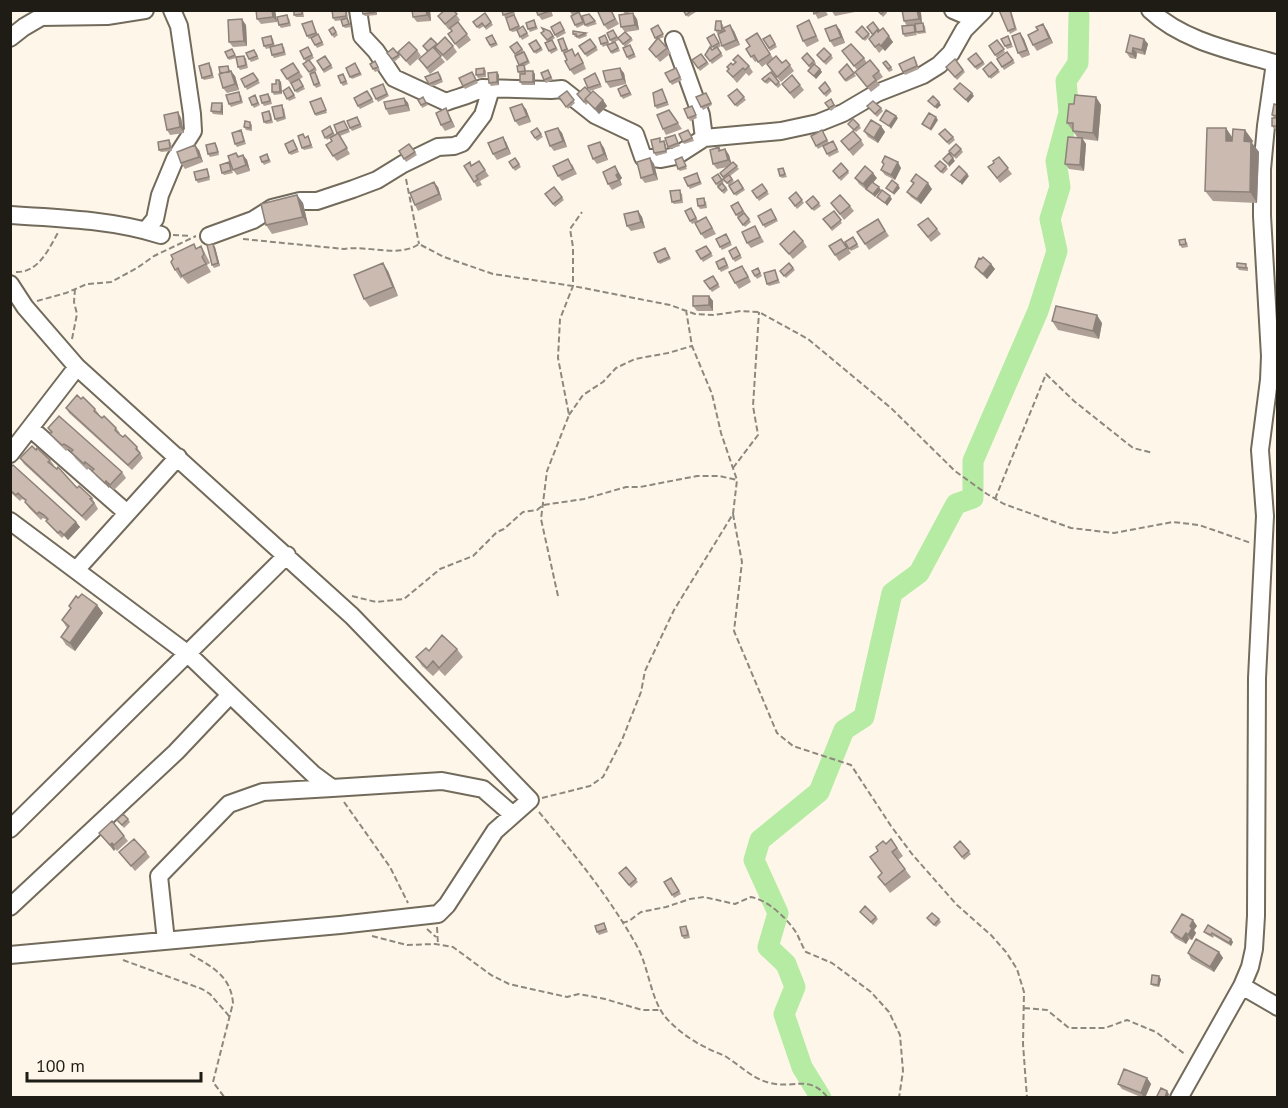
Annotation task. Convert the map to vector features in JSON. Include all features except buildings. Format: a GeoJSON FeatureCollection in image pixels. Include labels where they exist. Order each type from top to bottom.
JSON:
{"type":"FeatureCollection","features":[{"type":"Feature","properties":{"kind":"street"},"geometry":{"type":"LineString","coordinates":[[10,38],[46,14],[107,16],[145,10]]}},
{"type":"Feature","properties":{"kind":"street"},"geometry":{"type":"LineString","coordinates":[[10,215],[68,219],[154,232],[160,195],[175,159],[193,130],[178,26],[172,10]]}},
{"type":"Feature","properties":{"kind":"street"},"geometry":{"type":"LineString","coordinates":[[358,10],[362,36],[376,51],[389,72],[403,84],[446,102],[473,94],[482,88],[562,89],[595,115],[635,134],[642,157],[662,159],[676,156],[704,138],[781,131],[818,123],[843,113],[877,93],[923,75],[939,65],[951,53],[964,30],[979,15]]}},
{"type":"Feature","properties":{"kind":"street"},"geometry":{"type":"LineString","coordinates":[[952,10],[979,15]]}},
{"type":"Feature","properties":{"kind":"street"},"geometry":{"type":"LineString","coordinates":[[1150,10],[1176,30],[1276,63],[1262,169],[1270,356],[1260,450],[1265,544],[1257,678],[1254,949],[1250,968],[1242,986],[1179,1098]]}},
{"type":"Feature","properties":{"kind":"street"},"geometry":{"type":"LineString","coordinates":[[674,40],[701,115],[704,138]]}},
{"type":"Feature","properties":{"kind":"street"},"geometry":{"type":"LineString","coordinates":[[202,236],[253,220],[272,208],[300,201],[316,201],[377,180],[438,147],[454,146],[462,142],[483,115],[491,89]]}},
{"type":"Feature","properties":{"kind":"street"},"geometry":{"type":"LineString","coordinates":[[10,284],[23,305],[73,362],[352,616],[530,800],[495,831],[442,910],[431,915],[10,955]]}},
{"type":"Feature","properties":{"kind":"street"},"geometry":{"type":"LineString","coordinates":[[10,454],[30,428],[73,362]]}},
{"type":"Feature","properties":{"kind":"street"},"geometry":{"type":"LineString","coordinates":[[30,428],[127,513]]}},
{"type":"Feature","properties":{"kind":"street"},"geometry":{"type":"LineString","coordinates":[[76,570],[177,457]]}},
{"type":"Feature","properties":{"kind":"street"},"geometry":{"type":"LineString","coordinates":[[10,521],[188,654],[313,774],[332,788]]}},
{"type":"Feature","properties":{"kind":"street"},"geometry":{"type":"LineString","coordinates":[[12,825],[287,555]]}},
{"type":"Feature","properties":{"kind":"street"},"geometry":{"type":"LineString","coordinates":[[10,907],[176,752],[230,695]]}},
{"type":"Feature","properties":{"kind":"street"},"geometry":{"type":"LineString","coordinates":[[166,941],[159,876],[229,804],[262,792],[442,781],[483,789],[513,815]]}},
{"type":"Feature","properties":{"kind":"street"},"geometry":{"type":"LineString","coordinates":[[1242,986],[1278,1007]]}},
{"type":"Feature","properties":{"kind":"path"},"geometry":{"type":"LineString","coordinates":[[403,164],[419,244]]}},
{"type":"Feature","properties":{"kind":"path"},"geometry":{"type":"LineString","coordinates":[[569,415],[558,358],[560,319],[573,286],[573,247],[570,229],[582,212]]}},
{"type":"Feature","properties":{"kind":"path"},"geometry":{"type":"LineString","coordinates":[[10,272],[25,272],[40,263],[68,219]]}},
{"type":"Feature","properties":{"kind":"path"},"geometry":{"type":"LineString","coordinates":[[154,232],[202,236]]}},
{"type":"Feature","properties":{"kind":"path"},"geometry":{"type":"LineString","coordinates":[[23,305],[87,284],[111,282],[154,256],[202,236]]}},
{"type":"Feature","properties":{"kind":"path"},"geometry":{"type":"LineString","coordinates":[[241,238],[344,249],[358,247],[399,252],[411,250],[419,244]]}},
{"type":"Feature","properties":{"kind":"path"},"geometry":{"type":"LineString","coordinates":[[419,244],[444,257],[492,274],[573,286],[686,310],[695,314],[759,312],[808,339],[891,408],[955,471],[995,499],[1071,528],[1114,533],[1173,522],[1199,525],[1254,544],[1265,544]]}},
{"type":"Feature","properties":{"kind":"path"},"geometry":{"type":"LineString","coordinates":[[73,362],[76,322],[75,289]]}},
{"type":"Feature","properties":{"kind":"path"},"geometry":{"type":"LineString","coordinates":[[686,310],[692,346],[712,394],[721,434],[737,480],[733,514],[742,562],[734,631],[777,733],[793,746],[851,765],[912,854],[957,905],[991,935],[1006,952],[1017,969],[1024,992],[1023,1044],[1027,1098]]}},
{"type":"Feature","properties":{"kind":"path"},"geometry":{"type":"LineString","coordinates":[[733,468],[758,435],[753,406],[759,312]]}},
{"type":"Feature","properties":{"kind":"path"},"geometry":{"type":"LineString","coordinates":[[558,596],[541,519],[547,471],[569,415],[583,395],[603,382],[616,368],[635,359],[692,346]]}},
{"type":"Feature","properties":{"kind":"path"},"geometry":{"type":"LineString","coordinates":[[995,499],[1046,374],[1074,401],[1132,448],[1153,453]]}},
{"type":"Feature","properties":{"kind":"path"},"geometry":{"type":"LineString","coordinates":[[348,595],[376,602],[404,599],[440,569],[473,556],[497,532],[523,513],[537,510],[543,505],[584,499],[626,487],[640,487],[698,476],[720,476],[737,480]]}},
{"type":"Feature","properties":{"kind":"path"},"geometry":{"type":"LineString","coordinates":[[733,514],[674,610],[645,671],[641,692],[622,740],[603,777],[590,786],[530,800],[573,852],[640,951],[659,1010],[683,1034],[706,1048],[726,1056],[758,1079],[772,1084],[811,1083],[821,1088],[828,1098]]}},
{"type":"Feature","properties":{"kind":"path"},"geometry":{"type":"LineString","coordinates":[[332,788],[360,823],[390,867],[415,917]]}},
{"type":"Feature","properties":{"kind":"path"},"geometry":{"type":"LineString","coordinates":[[622,923],[641,912],[704,897],[735,904],[750,897],[764,902],[787,921],[796,932],[806,952],[832,963],[871,992],[889,1012],[900,1035],[903,1071],[899,1098]]}},
{"type":"Feature","properties":{"kind":"path"},"geometry":{"type":"LineString","coordinates":[[370,935],[407,945],[435,944],[453,947],[491,975],[509,984],[567,997],[579,994],[605,999],[642,1010],[659,1010]]}},
{"type":"Feature","properties":{"kind":"path"},"geometry":{"type":"LineString","coordinates":[[166,941],[211,966],[226,979],[232,991],[233,1003],[213,1082],[225,1098]]}},
{"type":"Feature","properties":{"kind":"path"},"geometry":{"type":"LineString","coordinates":[[111,947],[122,959],[202,989],[210,994],[230,1017]]}},
{"type":"Feature","properties":{"kind":"path"},"geometry":{"type":"LineString","coordinates":[[1024,1008],[1047,1010],[1068,1028],[1105,1028],[1127,1020],[1156,1032],[1197,1063]]}},
{"type":"Feature","properties":{"kind":"waterway"},"geometry":{"type":"LineString","coordinates":[[821,1098],[802,1067],[784,1014],[795,987],[786,964],[768,947],[778,913],[754,860],[760,840],[819,792],[844,730],[864,717],[892,593],[919,573],[956,504],[973,498],[973,461],[1038,311],[1057,251],[1050,219],[1060,187],[1056,161],[1069,113],[1066,81],[1078,63],[1079,15]]}}]}
